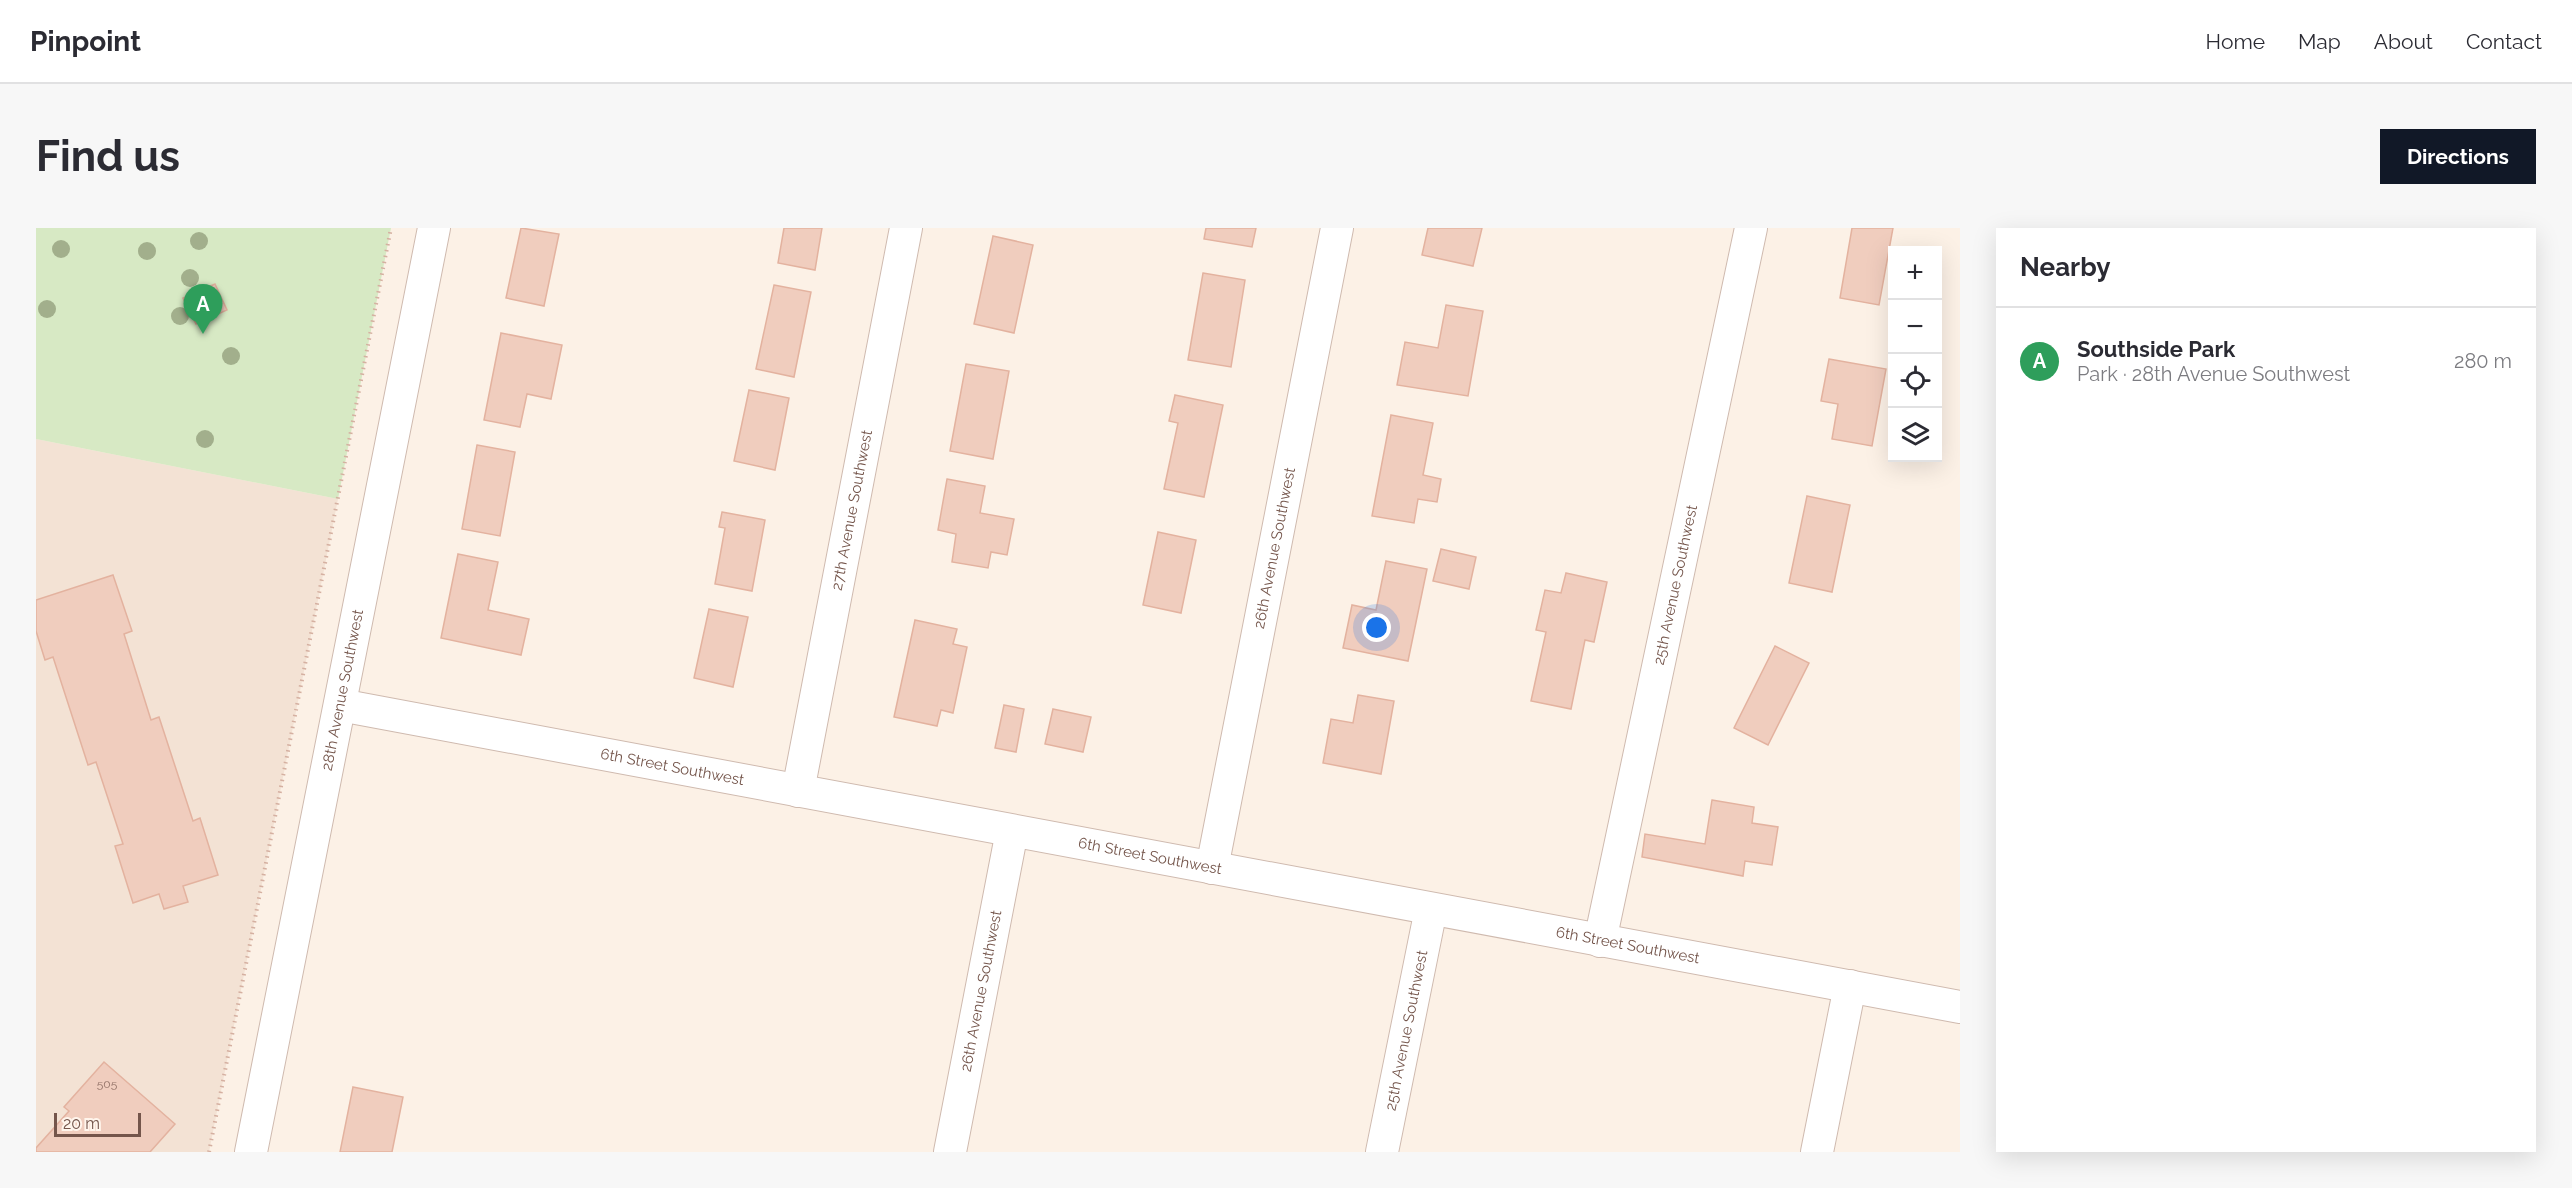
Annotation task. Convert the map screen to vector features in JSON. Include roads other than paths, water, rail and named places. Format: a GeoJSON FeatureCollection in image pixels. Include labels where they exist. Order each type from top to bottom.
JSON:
{"type":"FeatureCollection","features":[{"type":"Feature","properties":{"kind":"street","name":"28th Avenue Southwest"},"geometry":{"type":"LineString","coordinates":[[251,1152],[434,228]]}},
{"type":"Feature","properties":{"kind":"street","name":"27th Avenue Southwest"},"geometry":{"type":"LineString","coordinates":[[798,791],[906,228]]}},
{"type":"Feature","properties":{"kind":"street","name":"26th Avenue Southwest"},"geometry":{"type":"LineString","coordinates":[[1212,868],[1337,228]]}},
{"type":"Feature","properties":{"kind":"street","name":"25th Avenue Southwest"},"geometry":{"type":"LineString","coordinates":[[1600,941],[1751,228]]}},
{"type":"Feature","properties":{"kind":"street","name":"6th Street Southwest"},"geometry":{"type":"LineString","coordinates":[[340,705],[1960,1007]]}},
{"type":"Feature","properties":{"kind":"street","name":"26th Avenue Southwest"},"geometry":{"type":"LineString","coordinates":[[950,1152],[1012,831]]}},
{"type":"Feature","properties":{"kind":"street","name":"25th Avenue Southwest"},"geometry":{"type":"LineString","coordinates":[[1382,1152],[1431,909]]}},
{"type":"Feature","properties":{"kind":"street"},"geometry":{"type":"LineString","coordinates":[[1817,1152],[1850,987]]}},
{"type":"Feature","properties":{"kind":"place","name":"Southside Park"},"geometry":{"type":"Point","coordinates":[203,334]}}]}
